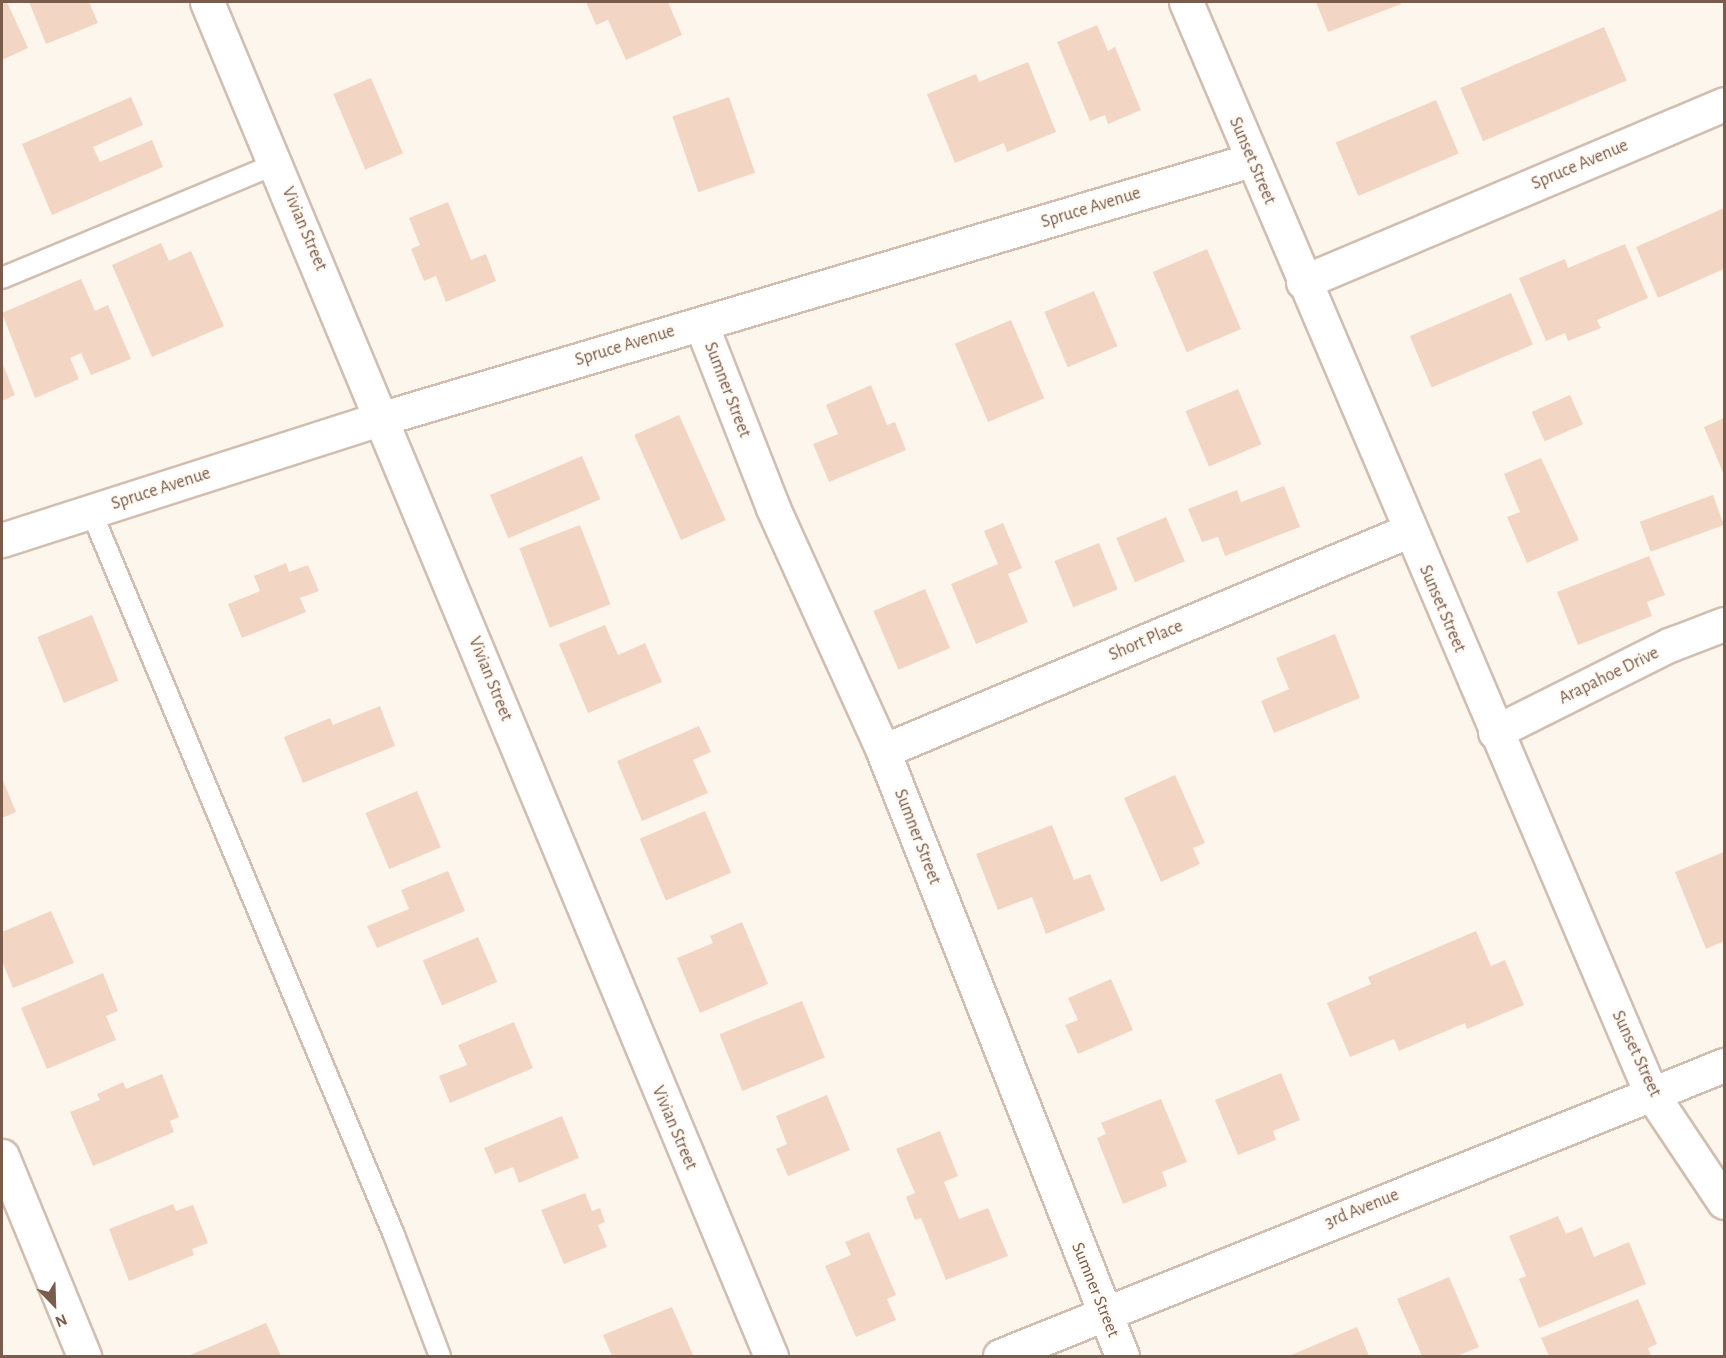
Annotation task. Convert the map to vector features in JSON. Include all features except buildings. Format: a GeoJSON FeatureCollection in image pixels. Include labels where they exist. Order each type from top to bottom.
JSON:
{"type":"FeatureCollection","features":[{"type":"Feature","properties":{"kind":"street","name":"Vivian Street"},"geometry":{"type":"LineString","coordinates":[[207,2],[383,418],[668,1115],[771,1356]]}},
{"type":"Feature","properties":{"kind":"street","name":"Sunset Street"},"geometry":{"type":"LineString","coordinates":[[1186,2],[1408,531],[1651,1093],[1725,1202]]}},
{"type":"Feature","properties":{"kind":"street","name":"Spruce Avenue"},"geometry":{"type":"LineString","coordinates":[[1303,282],[1725,104]]}},
{"type":"Feature","properties":{"kind":"street","name":"Spruce Avenue"},"geometry":{"type":"LineString","coordinates":[[2,540],[383,418],[1251,160]]}},
{"type":"Feature","properties":{"kind":"street","name":"Sumner Street"},"geometry":{"type":"LineString","coordinates":[[701,324],[773,508],[883,751],[1122,1356]]}},
{"type":"Feature","properties":{"kind":"street","name":"Short Place"},"geometry":{"type":"LineString","coordinates":[[883,751],[1408,531]]}},
{"type":"Feature","properties":{"kind":"street","name":"Arapahoe Drive"},"geometry":{"type":"LineString","coordinates":[[1495,732],[1670,645],[1725,624]]}},
{"type":"Feature","properties":{"kind":"street","name":"3rd Avenue"},"geometry":{"type":"LineString","coordinates":[[1000,1356],[1725,1065]]}},
{"type":"Feature","properties":{"kind":"street"},"geometry":{"type":"LineString","coordinates":[[2,1156],[84,1356]]}},
{"type":"Feature","properties":{"kind":"lane"},"geometry":{"type":"LineString","coordinates":[[2,278],[276,164]]}},
{"type":"Feature","properties":{"kind":"lane"},"geometry":{"type":"LineString","coordinates":[[91,511],[394,1235],[440,1356]]}}]}
